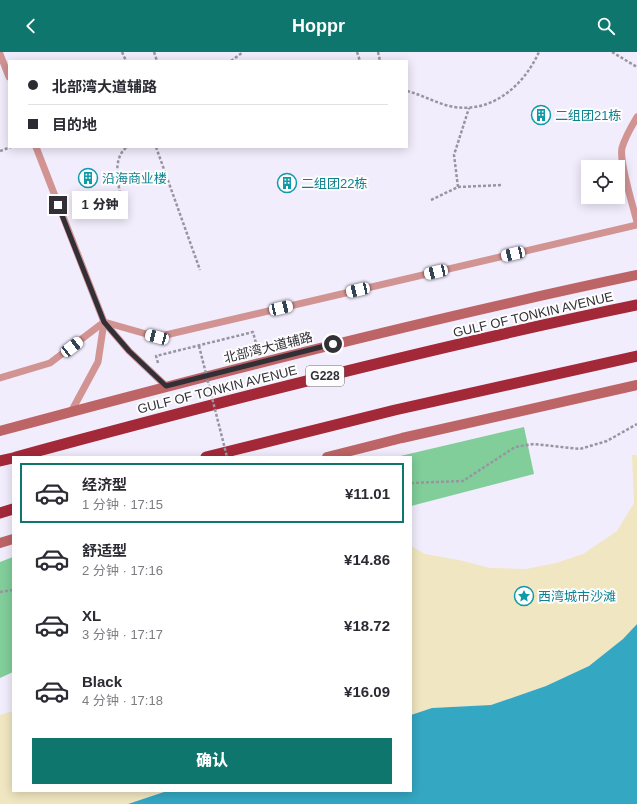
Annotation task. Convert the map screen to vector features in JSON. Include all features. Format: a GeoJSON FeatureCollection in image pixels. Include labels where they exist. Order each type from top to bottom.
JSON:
{"type":"FeatureCollection","features":[{"type":"Feature","properties":{"kind":"highway","name":"GULF OF TONKIN AVENUE"},"geometry":{"type":"LineString","coordinates":[[20,456],[174,414],[383,362],[637,305]]}},
{"type":"Feature","properties":{"kind":"highway"},"geometry":{"type":"LineString","coordinates":[[210,456],[395,410],[637,356]]}},
{"type":"Feature","properties":{"kind":"highway"},"geometry":{"type":"LineString","coordinates":[[0,461],[12,458]]}},
{"type":"Feature","properties":{"kind":"highway"},"geometry":{"type":"LineString","coordinates":[[0,513],[12,509]]}},
{"type":"Feature","properties":{"kind":"main road","name":"北部湾大道辅路"},"geometry":{"type":"LineString","coordinates":[[0,431],[261,362],[376,334],[637,275]]}},
{"type":"Feature","properties":{"kind":"main road"},"geometry":{"type":"LineString","coordinates":[[331,456],[409,436],[637,385]]}},
{"type":"Feature","properties":{"kind":"main road"},"geometry":{"type":"LineString","coordinates":[[0,543],[12,539]]}},
{"type":"Feature","properties":{"kind":"lane"},"geometry":{"type":"LineString","coordinates":[[0,54],[8,74]]}},
{"type":"Feature","properties":{"kind":"lane"},"geometry":{"type":"LineString","coordinates":[[637,117],[627,134],[622,150],[623,164],[637,222]]}},
{"type":"Feature","properties":{"kind":"lane"},"geometry":{"type":"LineString","coordinates":[[36,148],[104,322],[129,351],[166,386]]}},
{"type":"Feature","properties":{"kind":"lane"},"geometry":{"type":"LineString","coordinates":[[104,322],[157,337],[637,226]]}},
{"type":"Feature","properties":{"kind":"lane"},"geometry":{"type":"LineString","coordinates":[[0,378],[50,363],[104,322]]}},
{"type":"Feature","properties":{"kind":"lane"},"geometry":{"type":"LineString","coordinates":[[71,412],[98,362],[104,322]]}},
{"type":"Feature","properties":{"kind":"path"},"geometry":{"type":"LineString","coordinates":[[232,60],[243,52]]}},
{"type":"Feature","properties":{"kind":"path"},"geometry":{"type":"LineString","coordinates":[[408,91],[434,102],[469,108],[486,105],[506,95],[523,80],[539,52]]}},
{"type":"Feature","properties":{"kind":"path"},"geometry":{"type":"LineString","coordinates":[[612,52],[637,67]]}},
{"type":"Feature","properties":{"kind":"path"},"geometry":{"type":"LineString","coordinates":[[458,187],[454,155],[469,108]]}},
{"type":"Feature","properties":{"kind":"path"},"geometry":{"type":"LineString","coordinates":[[121,198],[117,178],[117,164],[123,150],[126,148]]}},
{"type":"Feature","properties":{"kind":"path"},"geometry":{"type":"LineString","coordinates":[[156,148],[200,270]]}},
{"type":"Feature","properties":{"kind":"path"},"geometry":{"type":"LineString","coordinates":[[431,200],[458,187],[503,185]]}},
{"type":"Feature","properties":{"kind":"path"},"geometry":{"type":"LineString","coordinates":[[156,356],[253,332],[261,362]]}},
{"type":"Feature","properties":{"kind":"path"},"geometry":{"type":"LineString","coordinates":[[199,346],[227,456]]}},
{"type":"Feature","properties":{"kind":"path"},"geometry":{"type":"LineString","coordinates":[[412,483],[463,481],[515,446],[534,444],[580,449],[607,441],[637,424]]}},
{"type":"Feature","properties":{"kind":"path"},"geometry":{"type":"LineString","coordinates":[[0,592],[12,590]]}},
{"type":"Feature","properties":{"kind":"green space"},"geometry":{"type":"Polygon","coordinates":[[[524,427],[534,474],[412,506],[412,456],[400,456],[524,427]]]}},
{"type":"Feature","properties":{"kind":"green space"},"geometry":{"type":"Polygon","coordinates":[[[12,557],[12,672],[0,678],[0,562],[12,557]]]}},
{"type":"Feature","properties":{"kind":"sand","name":"西湾城市沙滩"},"geometry":{"type":"Polygon","coordinates":[[[632,455],[637,455],[637,624],[623,639],[589,666],[546,686],[491,705],[432,708],[412,715],[412,547],[425,554],[459,560],[490,568],[526,569],[556,563],[583,554],[617,531],[634,503],[632,455]]]}},
{"type":"Feature","properties":{"kind":"sand"},"geometry":{"type":"Polygon","coordinates":[[[12,711],[12,792],[164,792],[128,804],[0,804],[0,715],[12,711]]]}},
{"type":"Feature","properties":{"kind":"water"},"geometry":{"type":"Polygon","coordinates":[[[637,624],[637,804],[128,804],[164,792],[412,792],[412,715],[432,708],[491,705],[546,686],[589,666],[623,639],[637,624]]]}},
{"type":"Feature","properties":{"kind":"place","name":"二组团21栋"},"geometry":{"type":"Point","coordinates":[541,115]}},
{"type":"Feature","properties":{"kind":"place","name":"沿海商业楼"},"geometry":{"type":"Point","coordinates":[88,178]}},
{"type":"Feature","properties":{"kind":"place","name":"二组团22栋"},"geometry":{"type":"Point","coordinates":[287,183]}},
{"type":"Feature","properties":{"kind":"place","name":"西湾城市沙滩"},"geometry":{"type":"Point","coordinates":[524,596]}},
{"type":"Feature","properties":{"kind":"route"},"geometry":{"type":"LineString","coordinates":[[58,205],[104,322],[129,351],[166,386],[333,344]]}}]}
